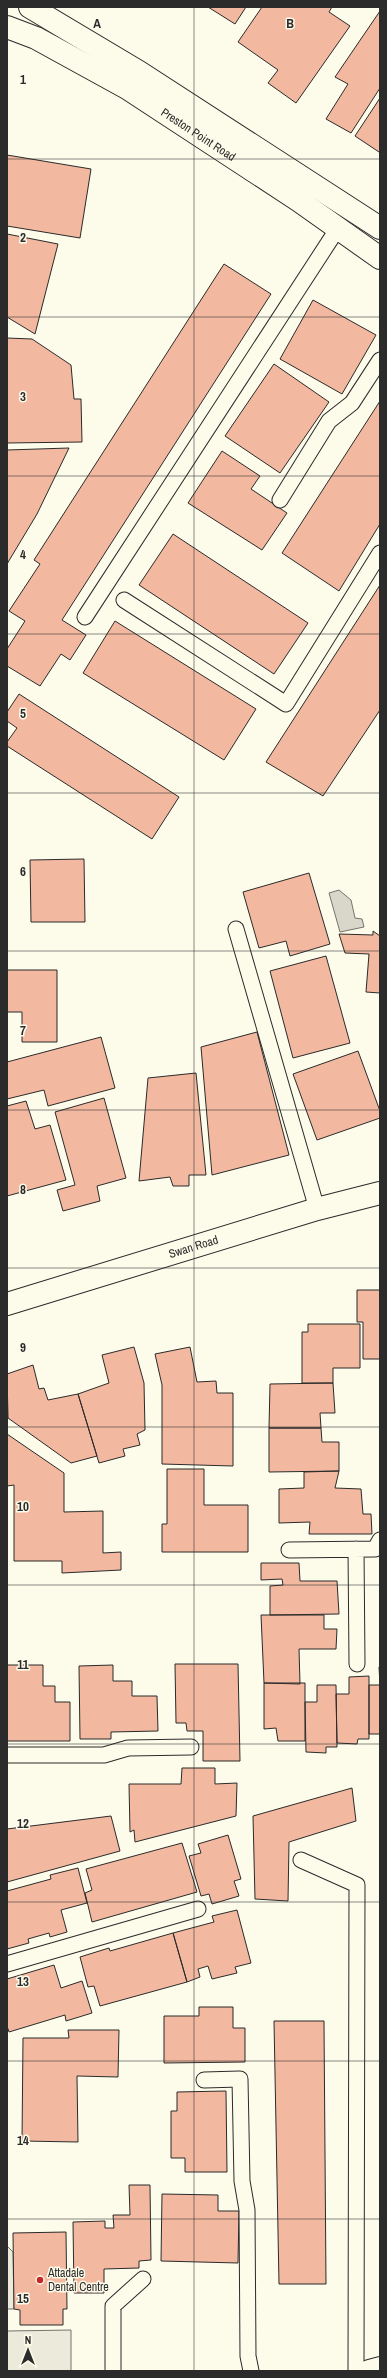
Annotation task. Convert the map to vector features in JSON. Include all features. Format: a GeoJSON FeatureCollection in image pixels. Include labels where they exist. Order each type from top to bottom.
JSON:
{"type":"FeatureCollection","features":[{"type":"Feature","properties":{"kind":"main road","name":"Preston Point Road"},"geometry":{"type":"LineString","coordinates":[[30,7],[139,72],[380,228]]}},
{"type":"Feature","properties":{"kind":"main road","name":"Preston Point Road"},"geometry":{"type":"LineString","coordinates":[[7,27],[36,38],[127,88],[338,228],[380,258]]}},
{"type":"Feature","properties":{"kind":"main road","name":"Swan Road"},"geometry":{"type":"LineString","coordinates":[[7,1304],[317,1209],[380,1193]]}},
{"type":"Feature","properties":{"kind":"main road"},"geometry":{"type":"LineString","coordinates":[[369,2371],[380,2368]]}},
{"type":"Feature","properties":{"kind":"lane"},"geometry":{"type":"LineString","coordinates":[[85,617],[338,228]]}},
{"type":"Feature","properties":{"kind":"lane"},"geometry":{"type":"LineString","coordinates":[[280,500],[329,420],[352,403],[380,360]]}},
{"type":"Feature","properties":{"kind":"lane"},"geometry":{"type":"LineString","coordinates":[[124,600],[286,704],[380,553]]}},
{"type":"Feature","properties":{"kind":"lane"},"geometry":{"type":"LineString","coordinates":[[236,929],[317,1209]]}},
{"type":"Feature","properties":{"kind":"lane"},"geometry":{"type":"LineString","coordinates":[[289,1550],[375,1549],[380,1540]]}},
{"type":"Feature","properties":{"kind":"lane"},"geometry":{"type":"LineString","coordinates":[[356,1549],[357,1664]]}},
{"type":"Feature","properties":{"kind":"lane"},"geometry":{"type":"LineString","coordinates":[[7,1755],[104,1755],[128,1748],[191,1747]]}},
{"type":"Feature","properties":{"kind":"lane"},"geometry":{"type":"LineString","coordinates":[[301,1860],[357,1886],[356,2371]]}},
{"type":"Feature","properties":{"kind":"lane"},"geometry":{"type":"LineString","coordinates":[[7,1964],[198,1909]]}},
{"type":"Feature","properties":{"kind":"lane"},"geometry":{"type":"LineString","coordinates":[[204,2080],[240,2079],[242,2181],[247,2210],[248,2356],[251,2371]]}},
{"type":"Feature","properties":{"kind":"lane"},"geometry":{"type":"LineString","coordinates":[[113,2371],[113,2306],[144,2279]]}},
{"type":"Feature","properties":{"kind":"shaded area"},"geometry":{"type":"Polygon","coordinates":[[[339,890],[351,900],[355,918],[362,919],[364,927],[340,932],[329,893],[339,890]]]}},
{"type":"Feature","properties":{"kind":"shaded area"},"geometry":{"type":"Polygon","coordinates":[[[7,2246],[13,2252],[14,2309],[7,2309],[7,2246]]]}},
{"type":"Feature","properties":{"kind":"shaded area"},"geometry":{"type":"Polygon","coordinates":[[[71,2330],[71,2371],[7,2371],[7,2331],[71,2330]]]}},
{"type":"Feature","properties":{"kind":"building"},"geometry":{"type":"Polygon","coordinates":[[[208,7],[246,7],[235,24],[208,7]]]}},
{"type":"Feature","properties":{"kind":"building"},"geometry":{"type":"Polygon","coordinates":[[[262,7],[332,7],[329,12],[350,26],[296,103],[268,83],[278,70],[238,42],[262,7]]]}},
{"type":"Feature","properties":{"kind":"building"},"geometry":{"type":"Polygon","coordinates":[[[380,11],[380,88],[351,133],[326,119],[348,84],[335,77],[380,11]]]}},
{"type":"Feature","properties":{"kind":"building"},"geometry":{"type":"Polygon","coordinates":[[[380,98],[380,151],[379,152],[355,136],[380,98]]]}},
{"type":"Feature","properties":{"kind":"building"},"geometry":{"type":"Polygon","coordinates":[[[7,155],[91,169],[80,238],[7,226],[7,155]]]}},
{"type":"Feature","properties":{"kind":"building"},"geometry":{"type":"Polygon","coordinates":[[[7,234],[58,244],[35,334],[7,317],[7,234]]]}},
{"type":"Feature","properties":{"kind":"building"},"geometry":{"type":"Polygon","coordinates":[[[224,264],[271,294],[62,620],[86,635],[70,660],[61,654],[40,686],[7,666],[7,649],[25,621],[9,611],[40,564],[34,560],[224,264]]]}},
{"type":"Feature","properties":{"kind":"building"},"geometry":{"type":"Polygon","coordinates":[[[313,300],[376,335],[342,394],[280,359],[313,300]]]}},
{"type":"Feature","properties":{"kind":"building"},"geometry":{"type":"Polygon","coordinates":[[[7,338],[32,339],[71,365],[74,399],[81,399],[82,442],[7,443],[7,338]]]}},
{"type":"Feature","properties":{"kind":"building"},"geometry":{"type":"Polygon","coordinates":[[[274,364],[329,402],[280,473],[225,436],[274,364]]]}},
{"type":"Feature","properties":{"kind":"building"},"geometry":{"type":"Polygon","coordinates":[[[380,401],[380,524],[339,591],[282,553],[380,401]]]}},
{"type":"Feature","properties":{"kind":"building"},"geometry":{"type":"Polygon","coordinates":[[[69,448],[37,514],[7,564],[7,450],[69,448]]]}},
{"type":"Feature","properties":{"kind":"building"},"geometry":{"type":"Polygon","coordinates":[[[222,451],[260,476],[251,489],[287,513],[262,550],[188,503],[222,451]]]}},
{"type":"Feature","properties":{"kind":"building"},"geometry":{"type":"Polygon","coordinates":[[[173,534],[308,623],[274,674],[139,585],[173,534]]]}},
{"type":"Feature","properties":{"kind":"building"},"geometry":{"type":"Polygon","coordinates":[[[380,585],[380,710],[323,796],[266,762],[380,585]]]}},
{"type":"Feature","properties":{"kind":"building"},"geometry":{"type":"Polygon","coordinates":[[[115,621],[256,709],[224,760],[83,673],[115,621]]]}},
{"type":"Feature","properties":{"kind":"building"},"geometry":{"type":"Polygon","coordinates":[[[19,694],[179,797],[152,839],[7,746],[7,742],[17,728],[7,721],[7,712],[19,694]]]}},
{"type":"Feature","properties":{"kind":"building"},"geometry":{"type":"Polygon","coordinates":[[[84,859],[85,922],[31,922],[30,860],[84,859]]]}},
{"type":"Feature","properties":{"kind":"building"},"geometry":{"type":"Polygon","coordinates":[[[309,873],[330,944],[290,956],[286,941],[259,948],[243,892],[309,873]]]}},
{"type":"Feature","properties":{"kind":"building"},"geometry":{"type":"Polygon","coordinates":[[[373,931],[380,936],[380,993],[366,992],[369,954],[345,953],[339,934],[373,935],[373,931]]]}},
{"type":"Feature","properties":{"kind":"building"},"geometry":{"type":"Polygon","coordinates":[[[326,956],[350,1043],[293,1058],[270,971],[326,956]]]}},
{"type":"Feature","properties":{"kind":"building"},"geometry":{"type":"Polygon","coordinates":[[[7,970],[57,970],[57,1042],[22,1042],[22,1012],[7,1012],[7,970]]]}},
{"type":"Feature","properties":{"kind":"building"},"geometry":{"type":"Polygon","coordinates":[[[257,1032],[289,1155],[212,1175],[201,1047],[257,1032]]]}},
{"type":"Feature","properties":{"kind":"building"},"geometry":{"type":"Polygon","coordinates":[[[101,1037],[115,1088],[48,1106],[44,1090],[7,1099],[7,1062],[101,1037]]]}},
{"type":"Feature","properties":{"kind":"building"},"geometry":{"type":"Polygon","coordinates":[[[358,1051],[380,1111],[380,1118],[317,1140],[293,1074],[358,1051]]]}},
{"type":"Feature","properties":{"kind":"building"},"geometry":{"type":"Polygon","coordinates":[[[196,1073],[206,1175],[189,1175],[189,1186],[173,1186],[170,1177],[139,1181],[148,1078],[196,1073]]]}},
{"type":"Feature","properties":{"kind":"building"},"geometry":{"type":"Polygon","coordinates":[[[104,1098],[126,1178],[97,1186],[100,1201],[63,1211],[57,1190],[75,1185],[55,1112],[104,1098]]]}},
{"type":"Feature","properties":{"kind":"building"},"geometry":{"type":"Polygon","coordinates":[[[26,1101],[35,1129],[50,1125],[66,1180],[7,1196],[7,1106],[26,1101]]]}},
{"type":"Feature","properties":{"kind":"building"},"geometry":{"type":"Polygon","coordinates":[[[357,1290],[380,1290],[380,1359],[363,1359],[363,1322],[357,1322],[357,1290]]]}},
{"type":"Feature","properties":{"kind":"building"},"geometry":{"type":"Polygon","coordinates":[[[308,1324],[360,1324],[360,1368],[333,1368],[333,1383],[302,1383],[302,1332],[308,1332],[308,1324]]]}},
{"type":"Feature","properties":{"kind":"building"},"geometry":{"type":"Polygon","coordinates":[[[134,1347],[144,1383],[145,1430],[137,1434],[140,1445],[123,1449],[125,1456],[99,1463],[78,1394],[109,1383],[102,1355],[134,1347]]]}},
{"type":"Feature","properties":{"kind":"building"},"geometry":{"type":"Polygon","coordinates":[[[190,1347],[197,1382],[216,1381],[217,1393],[233,1393],[233,1466],[162,1464],[162,1385],[155,1354],[190,1347]]]}},
{"type":"Feature","properties":{"kind":"building"},"geometry":{"type":"Polygon","coordinates":[[[33,1365],[39,1389],[44,1388],[48,1400],[78,1394],[97,1456],[71,1463],[8,1418],[7,1374],[33,1365]]]}},
{"type":"Feature","properties":{"kind":"building"},"geometry":{"type":"Polygon","coordinates":[[[333,1383],[335,1413],[320,1413],[321,1428],[269,1428],[270,1384],[333,1383]]]}},
{"type":"Feature","properties":{"kind":"building"},"geometry":{"type":"Polygon","coordinates":[[[269,1428],[321,1428],[322,1442],[339,1442],[339,1471],[269,1472],[269,1428]]]}},
{"type":"Feature","properties":{"kind":"building"},"geometry":{"type":"Polygon","coordinates":[[[7,1434],[64,1473],[64,1512],[103,1511],[103,1553],[121,1552],[121,1570],[62,1573],[62,1561],[14,1561],[14,1485],[7,1486],[7,1434]]]}},
{"type":"Feature","properties":{"kind":"building"},"geometry":{"type":"Polygon","coordinates":[[[167,1469],[204,1469],[204,1505],[248,1505],[248,1552],[162,1552],[162,1524],[167,1524],[167,1469]]]}},
{"type":"Feature","properties":{"kind":"building"},"geometry":{"type":"Polygon","coordinates":[[[339,1471],[335,1488],[361,1489],[363,1514],[371,1514],[372,1534],[309,1534],[310,1522],[279,1523],[279,1489],[304,1488],[304,1472],[339,1471]]]}},
{"type":"Feature","properties":{"kind":"building"},"geometry":{"type":"Polygon","coordinates":[[[261,1563],[299,1563],[300,1581],[337,1581],[339,1614],[270,1615],[270,1586],[283,1585],[282,1579],[261,1580],[261,1563]]]}},
{"type":"Feature","properties":{"kind":"building"},"geometry":{"type":"Polygon","coordinates":[[[261,1615],[324,1615],[324,1629],[337,1629],[336,1649],[299,1649],[300,1684],[264,1683],[261,1615]]]}},
{"type":"Feature","properties":{"kind":"building"},"geometry":{"type":"Polygon","coordinates":[[[175,1664],[238,1664],[240,1761],[203,1761],[203,1731],[187,1731],[186,1723],[176,1723],[175,1664]]]}},
{"type":"Feature","properties":{"kind":"building"},"geometry":{"type":"Polygon","coordinates":[[[7,1665],[43,1665],[43,1686],[55,1686],[55,1702],[70,1702],[70,1741],[7,1741],[7,1665]]]}},
{"type":"Feature","properties":{"kind":"building"},"geometry":{"type":"Polygon","coordinates":[[[113,1665],[113,1681],[132,1681],[132,1696],[157,1696],[158,1731],[111,1732],[111,1739],[80,1739],[79,1666],[113,1665]]]}},
{"type":"Feature","properties":{"kind":"building"},"geometry":{"type":"Polygon","coordinates":[[[369,1676],[369,1739],[358,1739],[357,1744],[337,1743],[336,1694],[349,1694],[349,1677],[369,1676]]]}},
{"type":"Feature","properties":{"kind":"building"},"geometry":{"type":"Polygon","coordinates":[[[264,1683],[305,1683],[305,1741],[278,1741],[276,1728],[264,1729],[264,1683]]]}},
{"type":"Feature","properties":{"kind":"building"},"geometry":{"type":"Polygon","coordinates":[[[317,1685],[336,1685],[337,1747],[326,1747],[326,1753],[306,1752],[305,1702],[317,1702],[317,1685]]]}},
{"type":"Feature","properties":{"kind":"building"},"geometry":{"type":"Polygon","coordinates":[[[369,1685],[380,1685],[380,1734],[369,1734],[369,1685]]]}},
{"type":"Feature","properties":{"kind":"building"},"geometry":{"type":"Polygon","coordinates":[[[182,1768],[215,1768],[215,1784],[237,1783],[236,1816],[135,1842],[134,1830],[130,1832],[129,1784],[181,1784],[182,1768]]]}},
{"type":"Feature","properties":{"kind":"building"},"geometry":{"type":"Polygon","coordinates":[[[352,1788],[356,1821],[289,1842],[288,1901],[255,1899],[253,1816],[352,1788]]]}},
{"type":"Feature","properties":{"kind":"building"},"geometry":{"type":"Polygon","coordinates":[[[111,1816],[120,1851],[7,1882],[7,1829],[111,1816]]]}},
{"type":"Feature","properties":{"kind":"building"},"geometry":{"type":"Polygon","coordinates":[[[228,1835],[241,1879],[234,1881],[239,1896],[212,1904],[209,1894],[201,1896],[189,1856],[201,1853],[198,1844],[228,1835]]]}},
{"type":"Feature","properties":{"kind":"building"},"geometry":{"type":"Polygon","coordinates":[[[182,1843],[197,1892],[92,1922],[85,1893],[92,1890],[86,1869],[182,1843]]]}},
{"type":"Feature","properties":{"kind":"building"},"geometry":{"type":"Polygon","coordinates":[[[78,1868],[87,1903],[61,1910],[67,1932],[50,1937],[49,1933],[28,1939],[29,1943],[7,1949],[7,1891],[51,1879],[50,1875],[78,1868]]]}},
{"type":"Feature","properties":{"kind":"building"},"geometry":{"type":"Polygon","coordinates":[[[237,1910],[251,1963],[235,1967],[237,1973],[212,1979],[208,1966],[198,1969],[200,1977],[187,1982],[173,1933],[214,1922],[212,1916],[237,1910]]]}},
{"type":"Feature","properties":{"kind":"building"},"geometry":{"type":"Polygon","coordinates":[[[173,1933],[187,1982],[100,2006],[94,1986],[88,1987],[80,1957],[109,1948],[110,1951],[173,1933]]]}},
{"type":"Feature","properties":{"kind":"building"},"geometry":{"type":"Polygon","coordinates":[[[54,1965],[61,1988],[82,1981],[92,2013],[66,2021],[65,2015],[9,2032],[7,2026],[7,1979],[54,1965]]]}},
{"type":"Feature","properties":{"kind":"building"},"geometry":{"type":"Polygon","coordinates":[[[199,2007],[233,2007],[233,2028],[245,2028],[245,2062],[164,2063],[164,2016],[199,2016],[199,2007]]]}},
{"type":"Feature","properties":{"kind":"building"},"geometry":{"type":"Polygon","coordinates":[[[274,2021],[324,2021],[326,2284],[279,2284],[274,2021]]]}},
{"type":"Feature","properties":{"kind":"building"},"geometry":{"type":"Polygon","coordinates":[[[68,2030],[119,2030],[118,2077],[77,2076],[78,2142],[22,2141],[23,2038],[69,2038],[68,2030]]]}},
{"type":"Feature","properties":{"kind":"building"},"geometry":{"type":"Polygon","coordinates":[[[226,2091],[227,2172],[185,2172],[185,2158],[171,2158],[171,2111],[177,2111],[177,2092],[226,2091]]]}},
{"type":"Feature","properties":{"kind":"building"},"geometry":{"type":"Polygon","coordinates":[[[129,2185],[150,2185],[151,2260],[139,2261],[139,2268],[104,2269],[104,2293],[74,2293],[73,2222],[105,2221],[105,2228],[114,2228],[113,2215],[130,2215],[129,2185]]]}},
{"type":"Feature","properties":{"kind":"building"},"geometry":{"type":"Polygon","coordinates":[[[162,2194],[218,2195],[218,2211],[239,2211],[238,2263],[161,2261],[162,2194]]]}},
{"type":"Feature","properties":{"kind":"building","name":"Attadale Dental Centre"},"geometry":{"type":"Polygon","coordinates":[[[66,2232],[67,2309],[63,2309],[63,2325],[20,2325],[20,2310],[14,2309],[13,2233],[66,2232]]]}},
{"type":"Feature","properties":{"kind":"place","name":"Attadale Dental Centre"},"geometry":{"type":"Point","coordinates":[40,2280]}}]}
